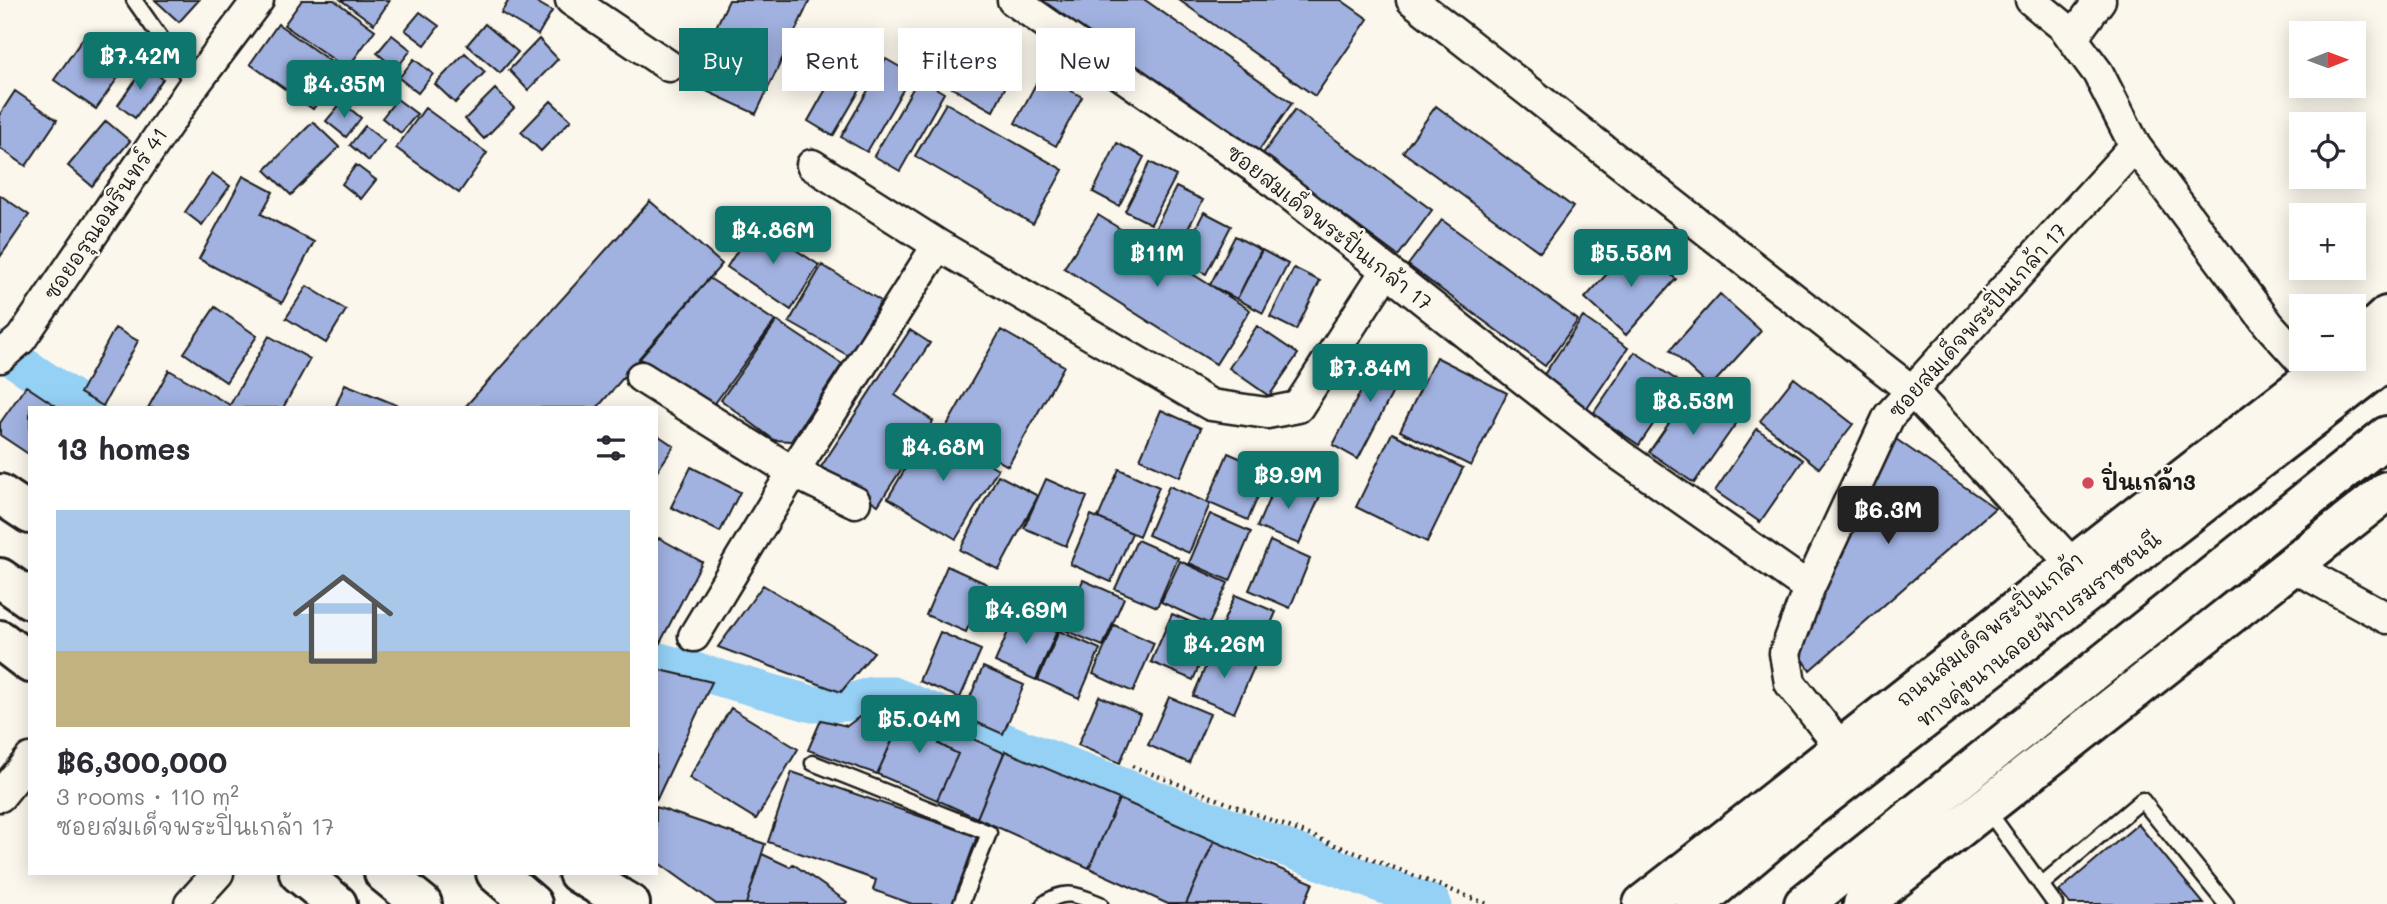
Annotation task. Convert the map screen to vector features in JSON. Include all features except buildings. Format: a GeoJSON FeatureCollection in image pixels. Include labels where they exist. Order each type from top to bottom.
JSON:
{"type":"FeatureCollection","features":[{"type":"Feature","properties":{"kind":"main road"},"geometry":{"type":"LineString","coordinates":[[2366,335],[2387,316]]}},
{"type":"Feature","properties":{"kind":"main road"},"geometry":{"type":"LineString","coordinates":[[2366,338],[2387,323]]}},
{"type":"Feature","properties":{"kind":"main road","name":"ทางคู่ขนานลอยฟ้าบรมราชชนนี"},"geometry":{"type":"LineString","coordinates":[[1695,904],[1807,810],[2387,360]]}},
{"type":"Feature","properties":{"kind":"main road","name":"ถนนสมเด็จพระปิ่นเกล้า"},"geometry":{"type":"LineString","coordinates":[[1645,904],[2073,564],[2323,371]]}},
{"type":"Feature","properties":{"kind":"main road"},"geometry":{"type":"LineString","coordinates":[[1804,904],[2387,436]]}},
{"type":"Feature","properties":{"kind":"main road"},"geometry":{"type":"LineString","coordinates":[[1863,904],[2387,491]]}},
{"type":"Feature","properties":{"kind":"main road"},"geometry":{"type":"LineString","coordinates":[[0,494],[28,513]]}},
{"type":"Feature","properties":{"kind":"main road"},"geometry":{"type":"LineString","coordinates":[[0,578],[28,598]]}},
{"type":"Feature","properties":{"kind":"main road"},"geometry":{"type":"LineString","coordinates":[[0,640],[28,661]]}},
{"type":"Feature","properties":{"kind":"main road"},"geometry":{"type":"LineString","coordinates":[[1645,904],[1807,810]]}},
{"type":"Feature","properties":{"kind":"main road"},"geometry":{"type":"LineString","coordinates":[[1818,904],[1869,854]]}},
{"type":"Feature","properties":{"kind":"main road"},"geometry":{"type":"LineString","coordinates":[[386,875],[422,904]]}},
{"type":"Feature","properties":{"kind":"main road"},"geometry":{"type":"LineString","coordinates":[[498,875],[532,904]]}},
{"type":"Feature","properties":{"kind":"main road"},"geometry":{"type":"LineString","coordinates":[[581,875],[630,904]]}},
{"type":"Feature","properties":{"kind":"main road"},"geometry":{"type":"LineString","coordinates":[[311,885],[337,904]]}},
{"type":"Feature","properties":{"kind":"street","name":"ซอยอรุณอมรินทร์ 41"},"geometry":{"type":"LineString","coordinates":[[7,351],[21,339],[194,85],[258,0]]}},
{"type":"Feature","properties":{"kind":"street"},"geometry":{"type":"LineString","coordinates":[[570,0],[669,66]]}},
{"type":"Feature","properties":{"kind":"street","name":"ซอยสมเด็จพระปิ่นเกล้า 17"},"geometry":{"type":"LineString","coordinates":[[1013,0],[1264,174],[1620,455],[1810,588]]}},
{"type":"Feature","properties":{"kind":"street"},"geometry":{"type":"LineString","coordinates":[[1412,0],[1912,391],[2073,564]]}},
{"type":"Feature","properties":{"kind":"street"},"geometry":{"type":"LineString","coordinates":[[2031,0],[2064,27],[2073,38],[2098,73],[2135,146],[2269,325],[2289,340]]}},
{"type":"Feature","properties":{"kind":"street"},"geometry":{"type":"LineString","coordinates":[[2073,38],[2100,0]]}},
{"type":"Feature","properties":{"kind":"street","name":"ซอยสมเด็จพระปิ่นเกล้า 17"},"geometry":{"type":"LineString","coordinates":[[1842,749],[1790,683],[1785,653],[1810,588],[1889,416],[2135,146]]}},
{"type":"Feature","properties":{"kind":"street"},"geometry":{"type":"LineString","coordinates":[[812,165],[938,245],[1211,404],[1267,412],[1298,408],[1386,271]]}},
{"type":"Feature","properties":{"kind":"street"},"geometry":{"type":"LineString","coordinates":[[694,635],[793,471],[938,245]]}},
{"type":"Feature","properties":{"kind":"street"},"geometry":{"type":"LineString","coordinates":[[641,377],[793,471],[855,502]]}},
{"type":"Feature","properties":{"kind":"street"},"geometry":{"type":"LineString","coordinates":[[2291,566],[2387,618]]}},
{"type":"Feature","properties":{"kind":"street"},"geometry":{"type":"LineString","coordinates":[[0,796],[28,761]]}},
{"type":"Feature","properties":{"kind":"street"},"geometry":{"type":"LineString","coordinates":[[190,904],[216,875]]}},
{"type":"Feature","properties":{"kind":"lane"},"geometry":{"type":"LineString","coordinates":[[134,0],[194,85]]}},
{"type":"Feature","properties":{"kind":"lane"},"geometry":{"type":"LineString","coordinates":[[813,763],[989,833],[961,904]]}},
{"type":"Feature","properties":{"kind":"lane"},"geometry":{"type":"LineString","coordinates":[[2041,885],[2142,800],[2227,904]]}},
{"type":"Feature","properties":{"kind":"lane"},"geometry":{"type":"LineString","coordinates":[[1985,807],[2055,904]]}},
{"type":"Feature","properties":{"kind":"lane"},"geometry":{"type":"LineString","coordinates":[[1044,904],[1055,895],[1067,894],[1081,896],[1100,904]]}},
{"type":"Feature","properties":{"kind":"path"},"geometry":{"type":"LineString","coordinates":[[1132,766],[1487,904]]}},
{"type":"Feature","properties":{"kind":"waterway"},"geometry":{"type":"LineString","coordinates":[[0,350],[84,406]]}},
{"type":"Feature","properties":{"kind":"waterway"},"geometry":{"type":"LineString","coordinates":[[658,661],[812,704],[847,703],[872,695],[893,695],[1019,747],[1433,904]]}},
{"type":"Feature","properties":{"kind":"place","name":"ปิ่นเกล้า3"},"geometry":{"type":"Point","coordinates":[2088,483]}}]}
